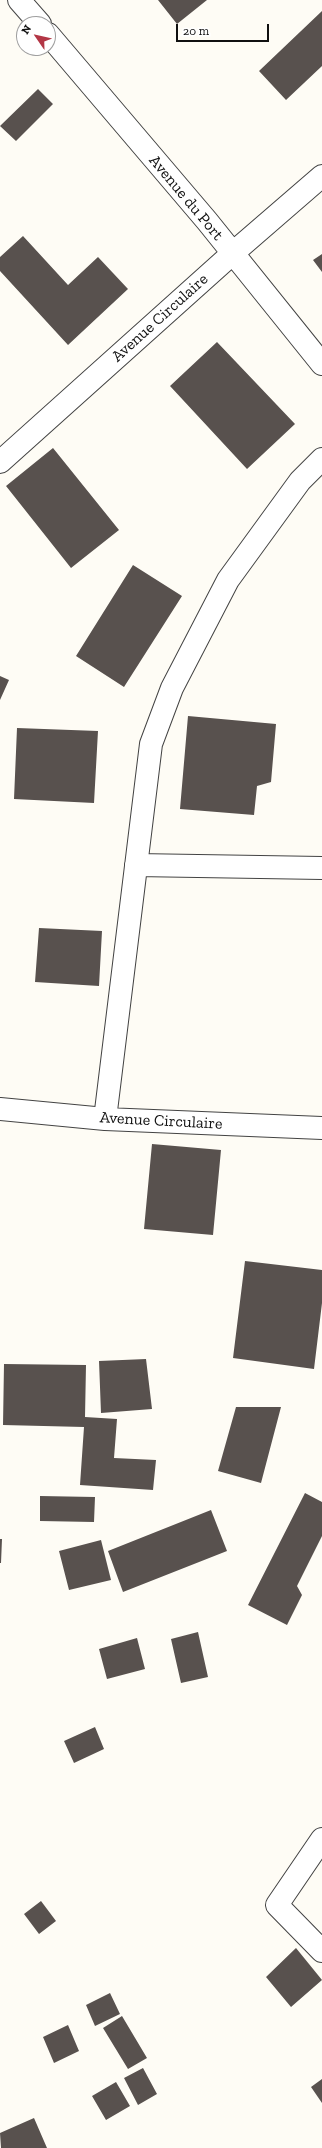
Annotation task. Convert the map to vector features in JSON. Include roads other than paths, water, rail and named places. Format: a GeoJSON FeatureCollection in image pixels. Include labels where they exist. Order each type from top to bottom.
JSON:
{"type":"FeatureCollection","features":[{"type":"Feature","properties":{"kind":"street"},"geometry":{"type":"LineString","coordinates":[[19,0],[33,16]]}},
{"type":"Feature","properties":{"kind":"street","name":"Avenue du Port"},"geometry":{"type":"LineString","coordinates":[[56,44],[232,253],[322,364]]}},
{"type":"Feature","properties":{"kind":"street","name":"Avenue Circulaire"},"geometry":{"type":"LineString","coordinates":[[0,462],[232,253],[322,176]]}},
{"type":"Feature","properties":{"kind":"street"},"geometry":{"type":"LineString","coordinates":[[105,1119],[151,744],[172,688],[228,580],[300,481],[322,458]]}},
{"type":"Feature","properties":{"kind":"street"},"geometry":{"type":"LineString","coordinates":[[136,865],[322,868]]}},
{"type":"Feature","properties":{"kind":"street","name":"Avenue Circulaire"},"geometry":{"type":"LineString","coordinates":[[0,1109],[105,1119],[322,1128]]}},
{"type":"Feature","properties":{"kind":"street"},"geometry":{"type":"LineString","coordinates":[[322,1839],[277,1905],[322,1951]]}}]}
